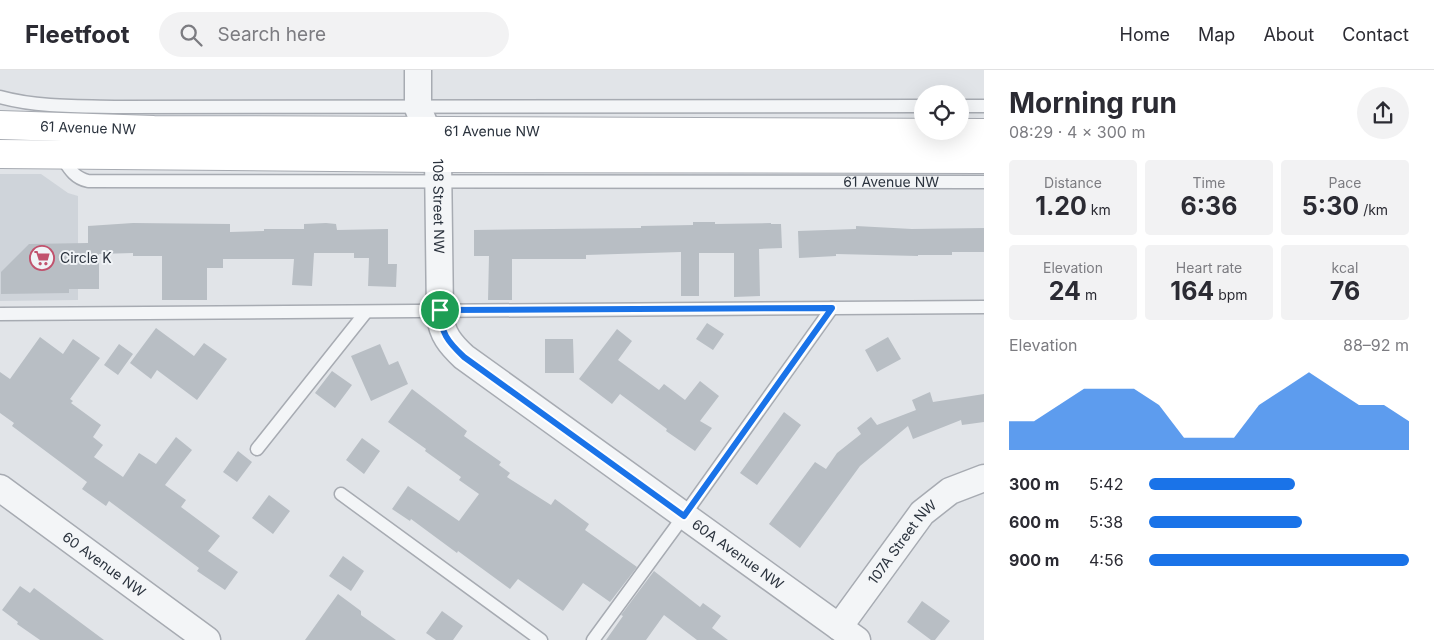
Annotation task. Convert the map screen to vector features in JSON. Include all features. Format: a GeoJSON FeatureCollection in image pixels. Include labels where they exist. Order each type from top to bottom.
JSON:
{"type":"FeatureCollection","features":[{"type":"Feature","properties":{"kind":"main road"},"geometry":{"type":"LineString","coordinates":[[0,119],[63,128]]}},
{"type":"Feature","properties":{"kind":"main road","name":"61 Avenue NW"},"geometry":{"type":"LineString","coordinates":[[0,126],[63,128],[423,120],[984,133]]}},
{"type":"Feature","properties":{"kind":"main road","name":"61 Avenue NW"},"geometry":{"type":"LineString","coordinates":[[0,154],[439,170],[984,159]]}},
{"type":"Feature","properties":{"kind":"street","name":"108 Street NW"},"geometry":{"type":"LineString","coordinates":[[418,70],[423,120],[439,170],[440,310],[441,325],[450,345]]}},
{"type":"Feature","properties":{"kind":"street","name":"60A Avenue NW"},"geometry":{"type":"LineString","coordinates":[[450,345],[464,357],[848,633]]}},
{"type":"Feature","properties":{"kind":"street","name":"107A Street NW"},"geometry":{"type":"LineString","coordinates":[[848,633],[922,513],[950,491],[984,478]]}},
{"type":"Feature","properties":{"kind":"street","name":"60 Avenue NW"},"geometry":{"type":"LineString","coordinates":[[0,488],[198,637]]}},
{"type":"Feature","properties":{"kind":"lane","name":"61 Avenue NW"},"geometry":{"type":"LineString","coordinates":[[0,97],[15,101],[68,105],[423,120],[914,106]]}},
{"type":"Feature","properties":{"kind":"lane"},"geometry":{"type":"LineString","coordinates":[[969,106],[984,106]]}},
{"type":"Feature","properties":{"kind":"lane","name":"61 Avenue NW"},"geometry":{"type":"LineString","coordinates":[[439,170],[984,182]]}},
{"type":"Feature","properties":{"kind":"lane"},"geometry":{"type":"LineString","coordinates":[[0,314],[984,307]]}},
{"type":"Feature","properties":{"kind":"lane"},"geometry":{"type":"LineString","coordinates":[[592,640],[684,516],[832,308]]}},
{"type":"Feature","properties":{"kind":"lane"},"geometry":{"type":"LineString","coordinates":[[258,448],[366,312]]}},
{"type":"Feature","properties":{"kind":"lane"},"geometry":{"type":"LineString","coordinates":[[341,494],[542,640]]}},
{"type":"Feature","properties":{"kind":"shaded area"},"geometry":{"type":"Polygon","coordinates":[[[0,174],[41,174],[68,193],[78,196],[78,300],[0,301],[0,174]]]}},
{"type":"Feature","properties":{"kind":"building"},"geometry":{"type":"Polygon","coordinates":[[[693,222],[781,224],[782,248],[759,249],[760,296],[734,297],[734,253],[699,253],[699,296],[681,296],[681,252],[586,255],[586,259],[512,259],[512,300],[488,300],[489,256],[474,256],[474,230],[641,228],[641,226],[693,225],[693,222]]]}},
{"type":"Feature","properties":{"kind":"building"},"geometry":{"type":"Polygon","coordinates":[[[133,223],[230,224],[230,232],[264,231],[264,229],[304,229],[304,224],[326,223],[336,224],[337,230],[388,229],[388,264],[397,264],[396,287],[368,286],[369,258],[354,258],[354,253],[314,253],[312,286],[292,285],[294,259],[223,259],[223,268],[207,268],[207,300],[162,300],[162,256],[133,256],[133,253],[99,254],[99,289],[69,289],[69,293],[1,294],[1,272],[29,244],[88,243],[88,226],[133,223]]]}},
{"type":"Feature","properties":{"kind":"building"},"geometry":{"type":"Polygon","coordinates":[[[856,226],[912,229],[984,228],[984,252],[952,252],[952,255],[918,256],[836,254],[836,256],[799,258],[798,231],[856,229],[856,226]]]}},
{"type":"Feature","properties":{"kind":"building"},"geometry":{"type":"Polygon","coordinates":[[[707,323],[724,334],[713,350],[696,339],[707,323]]]}},
{"type":"Feature","properties":{"kind":"building"},"geometry":{"type":"Polygon","coordinates":[[[156,328],[194,356],[204,343],[227,359],[197,400],[157,370],[151,379],[130,363],[156,328]]]}},
{"type":"Feature","properties":{"kind":"building"},"geometry":{"type":"Polygon","coordinates":[[[617,329],[632,341],[618,360],[659,390],[664,384],[685,400],[700,381],[719,396],[700,421],[712,428],[695,451],[666,431],[667,429],[620,394],[612,404],[579,379],[617,329]]]}},
{"type":"Feature","properties":{"kind":"building"},"geometry":{"type":"Polygon","coordinates":[[[40,337],[63,354],[73,339],[100,358],[70,399],[73,401],[71,403],[101,425],[93,437],[103,445],[94,457],[123,477],[139,453],[156,464],[176,437],[192,450],[165,485],[186,500],[181,507],[220,536],[208,551],[238,572],[225,590],[197,571],[199,568],[109,501],[106,506],[82,489],[87,482],[12,426],[14,423],[0,413],[0,372],[10,379],[40,337]]]}},
{"type":"Feature","properties":{"kind":"building"},"geometry":{"type":"Polygon","coordinates":[[[888,337],[901,359],[877,372],[865,350],[888,337]]]}},
{"type":"Feature","properties":{"kind":"building"},"geometry":{"type":"Polygon","coordinates":[[[545,339],[573,339],[574,373],[545,373],[545,339]]]}},
{"type":"Feature","properties":{"kind":"building"},"geometry":{"type":"Polygon","coordinates":[[[119,344],[133,354],[118,375],[104,365],[119,344]]]}},
{"type":"Feature","properties":{"kind":"building"},"geometry":{"type":"Polygon","coordinates":[[[380,344],[389,365],[398,361],[408,384],[371,401],[351,356],[380,344]]]}},
{"type":"Feature","properties":{"kind":"building"},"geometry":{"type":"Polygon","coordinates":[[[332,371],[352,385],[335,408],[315,393],[332,371]]]}},
{"type":"Feature","properties":{"kind":"building"},"geometry":{"type":"Polygon","coordinates":[[[412,389],[467,431],[464,436],[501,462],[499,465],[510,473],[507,477],[551,505],[555,499],[589,524],[585,530],[637,567],[610,602],[583,583],[563,611],[518,579],[510,589],[411,519],[410,521],[392,509],[408,486],[459,521],[479,494],[459,480],[461,477],[425,451],[426,449],[388,422],[412,389]]]}},
{"type":"Feature","properties":{"kind":"building"},"geometry":{"type":"Polygon","coordinates":[[[930,392],[933,402],[984,394],[984,422],[962,425],[961,420],[913,439],[908,426],[860,466],[800,548],[769,524],[815,462],[826,469],[837,453],[861,434],[857,428],[871,417],[877,425],[916,410],[912,400],[930,392]]]}},
{"type":"Feature","properties":{"kind":"building"},"geometry":{"type":"Polygon","coordinates":[[[784,412],[801,425],[757,485],[740,473],[784,412]]]}},
{"type":"Feature","properties":{"kind":"building"},"geometry":{"type":"Polygon","coordinates":[[[362,438],[380,451],[364,474],[346,460],[362,438]]]}},
{"type":"Feature","properties":{"kind":"building"},"geometry":{"type":"Polygon","coordinates":[[[238,451],[252,462],[237,482],[223,472],[238,451]]]}},
{"type":"Feature","properties":{"kind":"building"},"geometry":{"type":"Polygon","coordinates":[[[269,495],[290,511],[273,534],[252,518],[269,495]]]}},
{"type":"Feature","properties":{"kind":"building"},"geometry":{"type":"Polygon","coordinates":[[[343,556],[364,571],[351,591],[329,576],[343,556]]]}},
{"type":"Feature","properties":{"kind":"building"},"geometry":{"type":"Polygon","coordinates":[[[654,571],[700,607],[703,603],[721,616],[712,628],[728,640],[697,640],[664,615],[646,640],[606,640],[623,616],[621,615],[654,571]]]}},
{"type":"Feature","properties":{"kind":"building"},"geometry":{"type":"Polygon","coordinates":[[[20,586],[30,593],[34,588],[104,640],[40,640],[17,624],[18,622],[2,610],[20,586]]]}},
{"type":"Feature","properties":{"kind":"building"},"geometry":{"type":"Polygon","coordinates":[[[338,594],[361,611],[361,615],[396,640],[305,640],[338,594]]]}},
{"type":"Feature","properties":{"kind":"building"},"geometry":{"type":"Polygon","coordinates":[[[922,601],[950,621],[935,640],[931,640],[907,622],[922,601]]]}},
{"type":"Feature","properties":{"kind":"building"},"geometry":{"type":"Polygon","coordinates":[[[442,611],[463,626],[453,640],[436,640],[426,633],[442,611]]]}},
{"type":"Feature","properties":{"kind":"place","name":"Circle K"},"geometry":{"type":"Point","coordinates":[42,258]}},
{"type":"Feature","properties":{"kind":"route"},"geometry":{"type":"LineString","coordinates":[[832,308],[684,516],[464,357],[450,345],[444,334],[440,310],[832,308]]}}]}
